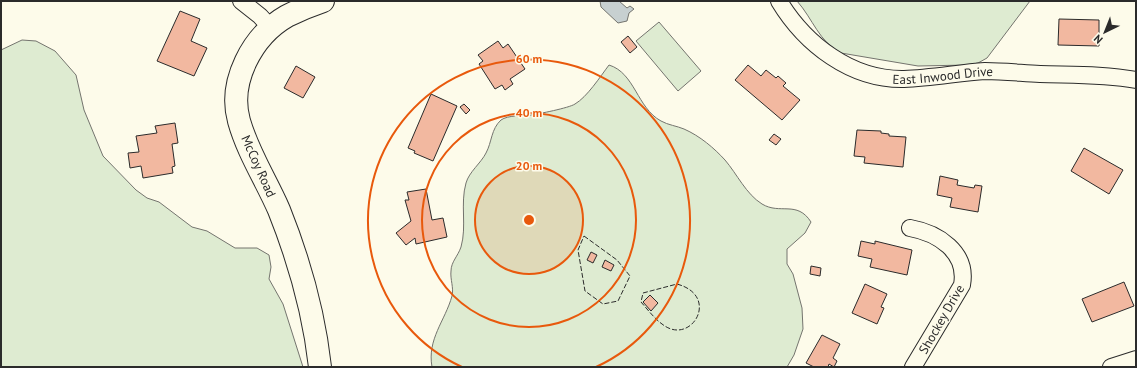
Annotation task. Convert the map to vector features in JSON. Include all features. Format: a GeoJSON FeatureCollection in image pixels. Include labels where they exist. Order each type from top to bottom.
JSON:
{"type":"FeatureCollection","features":[{"type":"Feature","properties":{"kind":"street"},"geometry":{"type":"LineString","coordinates":[[241,1],[260,16],[271,28]]}},
{"type":"Feature","properties":{"kind":"street","name":"McCoy Road"},"geometry":{"type":"LineString","coordinates":[[320,367],[316,334],[307,296],[294,253],[279,210],[249,148],[239,120],[237,98],[239,80],[257,42],[271,28],[287,16],[323,1]]}},
{"type":"Feature","properties":{"kind":"street","name":"East Inwood Drive"},"geometry":{"type":"LineString","coordinates":[[779,1],[817,46],[834,59],[850,68],[884,78],[903,79],[942,77],[985,71],[1086,75],[1136,80]]}},
{"type":"Feature","properties":{"kind":"street","name":"Shockey Drive"},"geometry":{"type":"LineString","coordinates":[[910,228],[927,231],[941,239],[953,250],[961,262],[964,274],[962,285],[913,367]]}},
{"type":"Feature","properties":{"kind":"street"},"geometry":{"type":"LineString","coordinates":[[1111,367],[1136,359]]}},
{"type":"Feature","properties":{"kind":"green space"},"geometry":{"type":"Polygon","coordinates":[[[797,1],[1030,1],[987,58],[978,63],[968,65],[918,66],[841,53],[827,43],[797,1]]]}},
{"type":"Feature","properties":{"kind":"green space"},"geometry":{"type":"Polygon","coordinates":[[[659,22],[701,71],[678,91],[636,41],[659,22]]]}},
{"type":"Feature","properties":{"kind":"green space"},"geometry":{"type":"Polygon","coordinates":[[[22,40],[36,41],[55,51],[76,75],[84,110],[103,156],[136,190],[147,198],[159,202],[192,227],[207,231],[235,248],[257,248],[269,255],[271,267],[269,279],[283,304],[303,367],[1,367],[1,50],[22,40]]]}},
{"type":"Feature","properties":{"kind":"green space"},"geometry":{"type":"Polygon","coordinates":[[[609,65],[618,69],[625,75],[646,108],[653,115],[661,121],[690,132],[716,151],[725,160],[756,200],[769,207],[800,211],[806,215],[811,222],[805,233],[787,249],[787,264],[793,274],[802,308],[803,329],[794,355],[787,367],[432,367],[431,357],[434,339],[452,296],[453,290],[451,268],[461,247],[463,239],[464,191],[466,183],[486,153],[495,127],[501,120],[507,117],[531,115],[572,106],[580,101],[589,92],[609,65]]]}},
{"type":"Feature","properties":{"kind":"shaded area"},"geometry":{"type":"Polygon","coordinates":[[[600,1],[619,1],[627,8],[630,6],[634,9],[629,13],[627,21],[618,23],[601,7],[600,1]]]}},
{"type":"Feature","properties":{"kind":"building"},"geometry":{"type":"Polygon","coordinates":[[[180,11],[200,19],[191,41],[207,48],[194,76],[157,61],[180,11]]]}},
{"type":"Feature","properties":{"kind":"building"},"geometry":{"type":"Polygon","coordinates":[[[1059,19],[1099,20],[1099,46],[1058,45],[1059,19]]]}},
{"type":"Feature","properties":{"kind":"building"},"geometry":{"type":"Polygon","coordinates":[[[628,36],[637,47],[630,53],[621,42],[628,36]]]}},
{"type":"Feature","properties":{"kind":"building"},"geometry":{"type":"Polygon","coordinates":[[[498,41],[503,48],[508,44],[525,69],[510,79],[513,84],[505,90],[502,85],[495,89],[479,64],[483,61],[478,55],[498,41]]]}},
{"type":"Feature","properties":{"kind":"building"},"geometry":{"type":"Polygon","coordinates":[[[748,65],[761,76],[766,70],[776,78],[778,76],[786,83],[783,86],[800,100],[782,120],[735,80],[748,65]]]}},
{"type":"Feature","properties":{"kind":"building"},"geometry":{"type":"Polygon","coordinates":[[[296,66],[315,77],[303,98],[284,88],[296,66]]]}},
{"type":"Feature","properties":{"kind":"building"},"geometry":{"type":"Polygon","coordinates":[[[431,94],[457,106],[433,161],[414,153],[415,151],[408,148],[431,94]]]}},
{"type":"Feature","properties":{"kind":"building"},"geometry":{"type":"Polygon","coordinates":[[[464,104],[470,110],[466,114],[460,107],[464,104]]]}},
{"type":"Feature","properties":{"kind":"building"},"geometry":{"type":"Polygon","coordinates":[[[175,123],[178,143],[172,144],[175,166],[172,167],[173,173],[143,178],[141,166],[130,168],[128,153],[139,152],[136,136],[157,133],[155,126],[175,123]]]}},
{"type":"Feature","properties":{"kind":"building"},"geometry":{"type":"Polygon","coordinates":[[[857,130],[881,131],[881,133],[889,134],[889,136],[906,137],[903,167],[864,163],[865,157],[854,156],[857,130]]]}},
{"type":"Feature","properties":{"kind":"building"},"geometry":{"type":"Polygon","coordinates":[[[774,134],[781,139],[776,145],[769,140],[774,134]]]}},
{"type":"Feature","properties":{"kind":"building"},"geometry":{"type":"Polygon","coordinates":[[[1084,148],[1123,170],[1109,194],[1071,171],[1084,148]]]}},
{"type":"Feature","properties":{"kind":"building"},"geometry":{"type":"Polygon","coordinates":[[[940,176],[958,180],[957,185],[974,188],[975,185],[982,186],[978,212],[950,207],[952,198],[937,195],[940,176]]]}},
{"type":"Feature","properties":{"kind":"building"},"geometry":{"type":"Polygon","coordinates":[[[426,189],[432,220],[443,218],[447,237],[416,244],[415,238],[406,245],[396,233],[411,221],[405,200],[409,200],[407,192],[426,189]]]}},
{"type":"Feature","properties":{"kind":"building"},"geometry":{"type":"Polygon","coordinates":[[[861,241],[875,244],[875,241],[912,250],[907,275],[870,267],[872,259],[858,256],[861,241]]]}},
{"type":"Feature","properties":{"kind":"building"},"geometry":{"type":"Polygon","coordinates":[[[591,252],[597,255],[593,263],[587,260],[591,252]]]}},
{"type":"Feature","properties":{"kind":"building"},"geometry":{"type":"Polygon","coordinates":[[[605,260],[614,265],[611,271],[602,267],[605,260]]]}},
{"type":"Feature","properties":{"kind":"building"},"geometry":{"type":"Polygon","coordinates":[[[811,266],[821,268],[820,276],[810,274],[811,266]]]}},
{"type":"Feature","properties":{"kind":"building"},"geometry":{"type":"Polygon","coordinates":[[[1124,282],[1134,306],[1092,322],[1082,299],[1124,282]]]}},
{"type":"Feature","properties":{"kind":"building"},"geometry":{"type":"Polygon","coordinates":[[[865,284],[887,294],[881,307],[884,308],[877,324],[852,313],[865,284]]]}},
{"type":"Feature","properties":{"kind":"building"},"geometry":{"type":"Polygon","coordinates":[[[650,295],[658,303],[651,311],[643,302],[650,295]]]}},
{"type":"Feature","properties":{"kind":"building"},"geometry":{"type":"Polygon","coordinates":[[[822,335],[840,344],[833,358],[837,361],[834,367],[829,364],[828,367],[814,367],[806,363],[822,335]]]}},
{"type":"Feature","properties":{"kind":"fence"},"geometry":{"type":"LineString","coordinates":[[584,236],[617,260],[630,276],[618,301],[603,304],[585,291],[578,250],[584,236]]}},
{"type":"Feature","properties":{"kind":"fence"},"geometry":{"type":"LineString","coordinates":[[677,284],[689,289],[696,297],[699,305],[698,314],[694,321],[688,327],[680,330],[671,329],[662,324],[641,302],[643,293],[677,284]]}}]}
